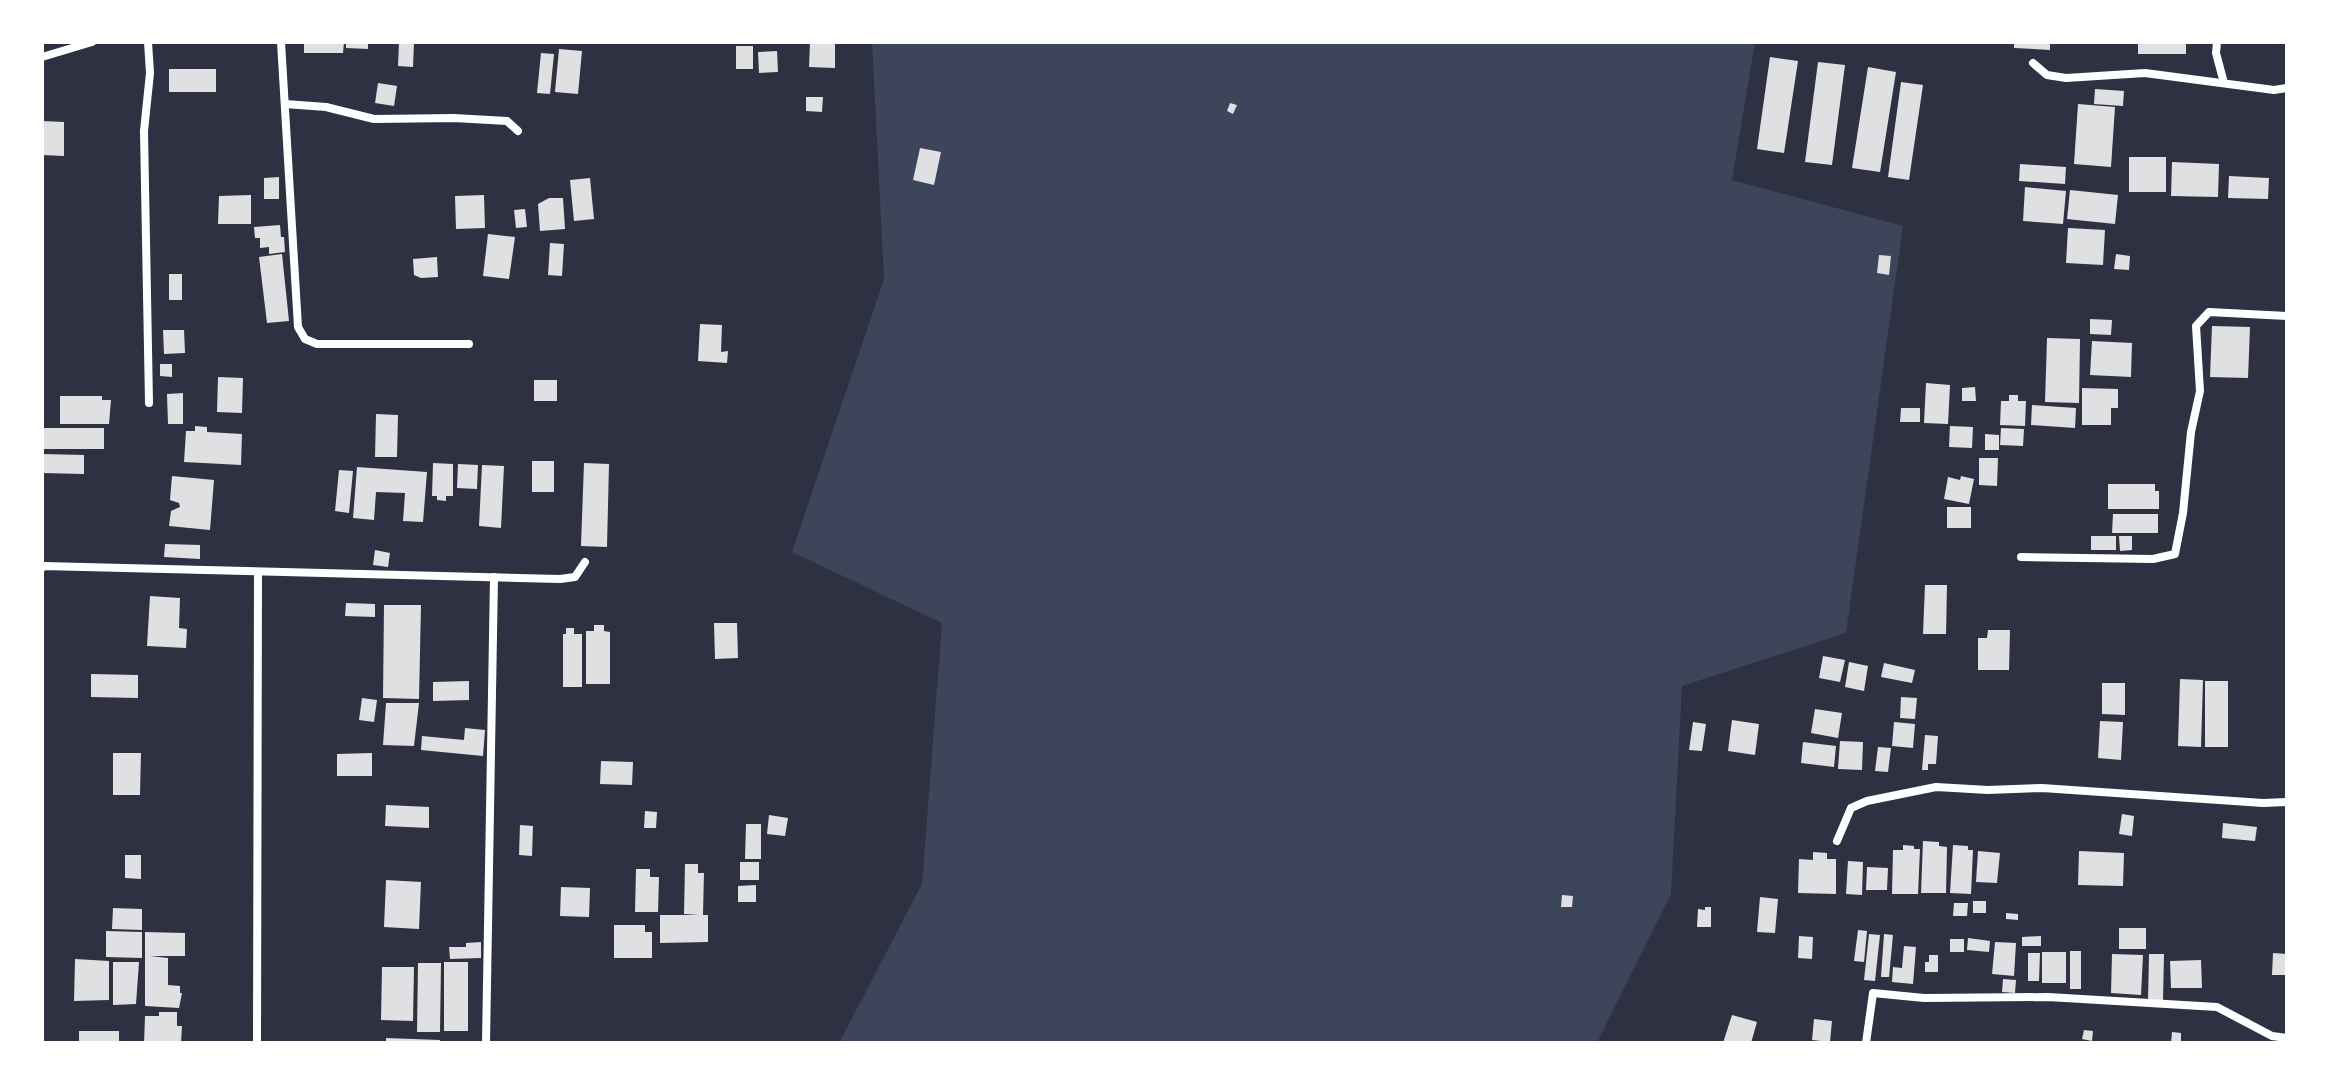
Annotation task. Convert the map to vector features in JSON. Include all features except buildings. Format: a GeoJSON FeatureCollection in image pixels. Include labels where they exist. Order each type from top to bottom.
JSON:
{"type":"FeatureCollection","features":[{"type":"Feature","properties":{"kind":"street"},"geometry":{"type":"LineString","coordinates":[[42,57],[92,42]]}},
{"type":"Feature","properties":{"kind":"street"},"geometry":{"type":"LineString","coordinates":[[148,42],[150,73],[144,131],[149,403]]}},
{"type":"Feature","properties":{"kind":"street"},"geometry":{"type":"LineString","coordinates":[[281,42],[298,327],[305,339],[317,344],[469,344]]}},
{"type":"Feature","properties":{"kind":"street"},"geometry":{"type":"LineString","coordinates":[[2217,42],[2216,53],[2224,83]]}},
{"type":"Feature","properties":{"kind":"street"},"geometry":{"type":"LineString","coordinates":[[2033,63],[2047,75],[2066,78],[2145,73],[2274,90],[2287,88]]}},
{"type":"Feature","properties":{"kind":"street"},"geometry":{"type":"LineString","coordinates":[[285,104],[326,107],[374,119],[507,121],[518,131]]}},
{"type":"Feature","properties":{"kind":"street"},"geometry":{"type":"LineString","coordinates":[[2021,557],[2153,559],[2175,554],[2183,513],[2191,432],[2200,391],[2196,326],[2209,312],[2287,316]]}},
{"type":"Feature","properties":{"kind":"street"},"geometry":{"type":"LineString","coordinates":[[42,567],[560,579],[575,577],[585,562]]}},
{"type":"Feature","properties":{"kind":"street"},"geometry":{"type":"LineString","coordinates":[[257,1043],[258,572]]}},
{"type":"Feature","properties":{"kind":"street"},"geometry":{"type":"LineString","coordinates":[[486,1043],[494,577]]}},
{"type":"Feature","properties":{"kind":"street"},"geometry":{"type":"LineString","coordinates":[[1837,841],[1851,808],[1867,801],[1936,787],[1988,790],[2042,788],[2287,802]]}},
{"type":"Feature","properties":{"kind":"street"},"geometry":{"type":"LineString","coordinates":[[1866,1043],[1873,993],[1924,998],[2048,997],[2217,1007],[2272,1036],[2287,1038]]}},
{"type":"Feature","properties":{"kind":"shaded area"},"geometry":{"type":"Polygon","coordinates":[[[872,42],[1755,42],[1732,180],[1903,226],[1846,633],[1682,686],[1671,894],[1597,1043],[839,1043],[922,884],[942,623],[792,552],[884,279],[872,42]]]}}]}
